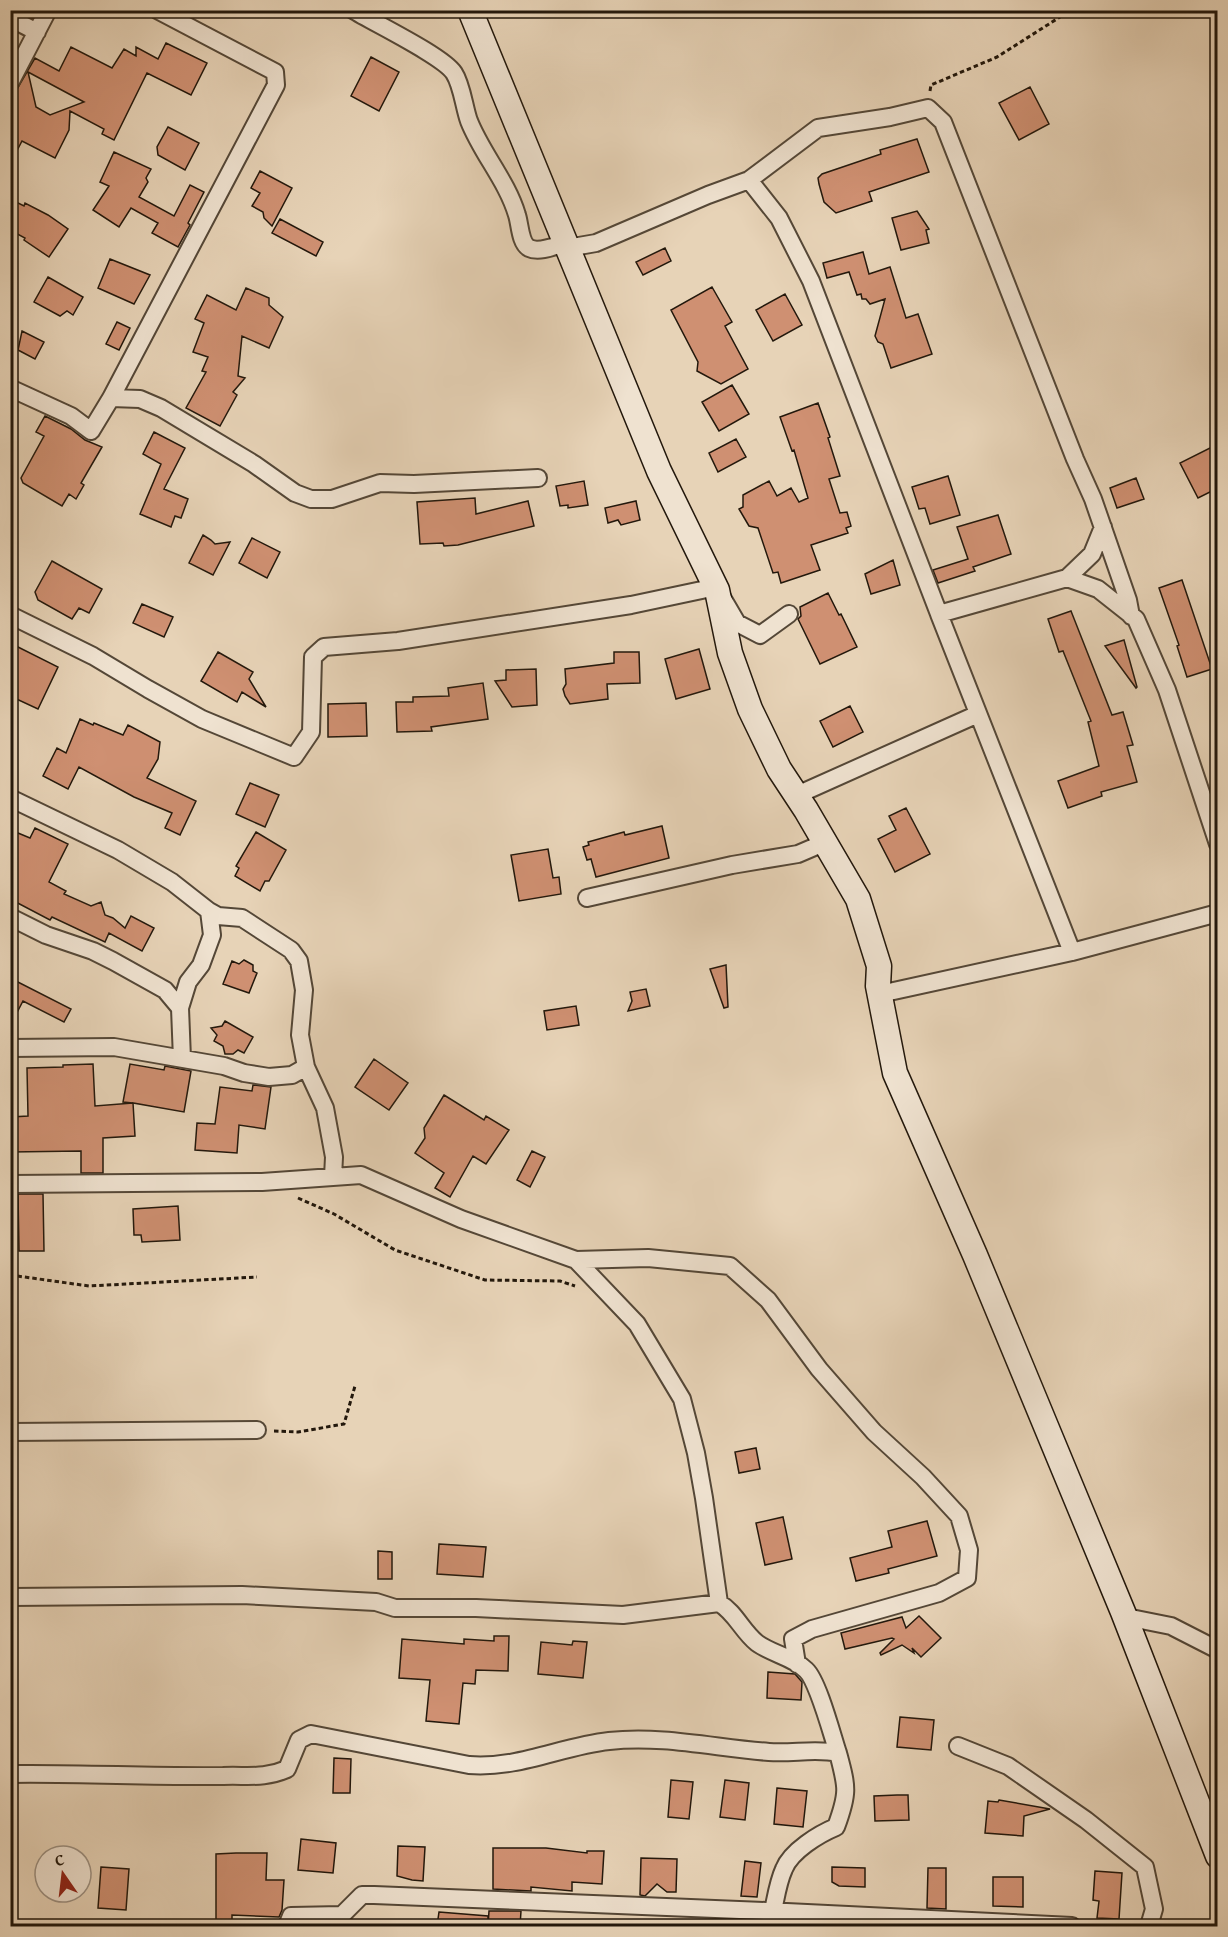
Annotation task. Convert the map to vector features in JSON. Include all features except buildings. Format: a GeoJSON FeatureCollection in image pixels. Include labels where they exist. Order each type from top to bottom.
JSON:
{"type":"FeatureCollection","features":[{"type":"Feature","properties":{"kind":"main road"},"geometry":{"type":"LineString","coordinates":[[470,10],[658,471],[716,587],[730,653],[750,709],[779,769],[826,842],[858,898],[879,966],[880,994],[895,1073],[975,1255],[1126,1617],[1218,1856]]}},
{"type":"Feature","properties":{"kind":"street"},"geometry":{"type":"LineString","coordinates":[[10,83],[48,10]]}},
{"type":"Feature","properties":{"kind":"street"},"geometry":{"type":"LineString","coordinates":[[10,388],[71,416],[91,431],[111,398],[276,85],[275,72],[157,10]]}},
{"type":"Feature","properties":{"kind":"street"},"geometry":{"type":"LineString","coordinates":[[353,10],[437,59],[454,73],[469,120],[517,213],[524,244],[531,249],[596,243],[749,180],[818,128],[890,117],[928,108],[943,122],[956,151],[1075,459],[1093,499],[1128,600],[1131,616]]}},
{"type":"Feature","properties":{"kind":"street"},"geometry":{"type":"LineString","coordinates":[[10,18],[37,32]]}},
{"type":"Feature","properties":{"kind":"street"},"geometry":{"type":"LineString","coordinates":[[749,180],[779,218],[811,281],[1072,952]]}},
{"type":"Feature","properties":{"kind":"street"},"geometry":{"type":"LineString","coordinates":[[111,398],[140,399],[160,408],[254,464],[295,493],[311,500],[332,499],[380,483],[414,484],[538,478]]}},
{"type":"Feature","properties":{"kind":"street"},"geometry":{"type":"LineString","coordinates":[[939,614],[1067,578],[1092,554],[1103,528]]}},
{"type":"Feature","properties":{"kind":"street"},"geometry":{"type":"LineString","coordinates":[[1067,578],[1098,589],[1136,620],[1167,690],[1218,844]]}},
{"type":"Feature","properties":{"kind":"street"},"geometry":{"type":"LineString","coordinates":[[10,615],[93,656],[148,690],[202,719],[294,757],[310,732],[313,657],[324,647],[410,639],[631,605],[716,587],[737,623],[760,635],[789,614]]}},
{"type":"Feature","properties":{"kind":"street"},"geometry":{"type":"LineString","coordinates":[[796,795],[978,714]]}},
{"type":"Feature","properties":{"kind":"street"},"geometry":{"type":"LineString","coordinates":[[10,798],[118,850],[172,882],[209,911],[218,916],[242,918],[291,951],[298,961],[304,990],[300,1035],[306,1067],[325,1108],[334,1157],[333,1177]]}},
{"type":"Feature","properties":{"kind":"street"},"geometry":{"type":"LineString","coordinates":[[587,898],[732,865],[798,854],[826,842]]}},
{"type":"Feature","properties":{"kind":"street"},"geometry":{"type":"LineString","coordinates":[[182,1059],[180,1008],[188,982],[201,965],[212,935],[209,911]]}},
{"type":"Feature","properties":{"kind":"street"},"geometry":{"type":"LineString","coordinates":[[880,994],[1072,952],[1218,913]]}},
{"type":"Feature","properties":{"kind":"street"},"geometry":{"type":"LineString","coordinates":[[10,917],[46,935],[93,951],[113,961],[165,990],[180,1008]]}},
{"type":"Feature","properties":{"kind":"street"},"geometry":{"type":"LineString","coordinates":[[10,1048],[114,1047],[224,1066],[244,1073],[269,1077],[292,1075],[306,1067]]}},
{"type":"Feature","properties":{"kind":"street"},"geometry":{"type":"LineString","coordinates":[[10,1184],[262,1182],[361,1175],[461,1219],[576,1260],[648,1258],[730,1266],[768,1300],[819,1369],[874,1432],[923,1477],[959,1516],[969,1550],[966,1578],[939,1593],[812,1629],[793,1639],[797,1664]]}},
{"type":"Feature","properties":{"kind":"street"},"geometry":{"type":"LineString","coordinates":[[576,1260],[637,1324],[682,1399],[696,1453],[719,1603]]}},
{"type":"Feature","properties":{"kind":"street"},"geometry":{"type":"LineString","coordinates":[[10,1432],[257,1430]]}},
{"type":"Feature","properties":{"kind":"street"},"geometry":{"type":"LineString","coordinates":[[10,1597],[242,1595],[376,1602],[395,1608],[476,1608],[623,1615],[719,1603],[728,1608],[746,1634],[758,1644],[808,1671],[838,1753],[846,1786],[844,1805],[836,1827],[807,1844],[785,1866],[768,1916]]}},
{"type":"Feature","properties":{"kind":"street"},"geometry":{"type":"LineString","coordinates":[[1126,1617],[1171,1626],[1218,1650]]}},
{"type":"Feature","properties":{"kind":"street"},"geometry":{"type":"LineString","coordinates":[[10,1774],[271,1776],[287,1769],[299,1740],[311,1734],[487,1767],[529,1760],[584,1744],[612,1741],[669,1741],[772,1752],[823,1750],[838,1753]]}},
{"type":"Feature","properties":{"kind":"street"},"geometry":{"type":"LineString","coordinates":[[958,1746],[1008,1766],[1086,1820],[1145,1867],[1154,1909],[1149,1926]]}},
{"type":"Feature","properties":{"kind":"street"},"geometry":{"type":"LineString","coordinates":[[287,1926],[291,1916],[342,1915],[362,1895],[768,1916],[1072,1926]]}},
{"type":"Feature","properties":{"kind":"path"},"geometry":{"type":"LineString","coordinates":[[928,108],[931,85],[998,57],[1071,10]]}},
{"type":"Feature","properties":{"kind":"path"},"geometry":{"type":"LineString","coordinates":[[293,1195],[334,1214],[395,1250],[485,1280],[560,1281],[580,1288]]}},
{"type":"Feature","properties":{"kind":"path"},"geometry":{"type":"LineString","coordinates":[[10,1275],[89,1286],[257,1277]]}},
{"type":"Feature","properties":{"kind":"path"},"geometry":{"type":"LineString","coordinates":[[257,1430],[298,1432],[344,1424],[355,1386]]}}]}
